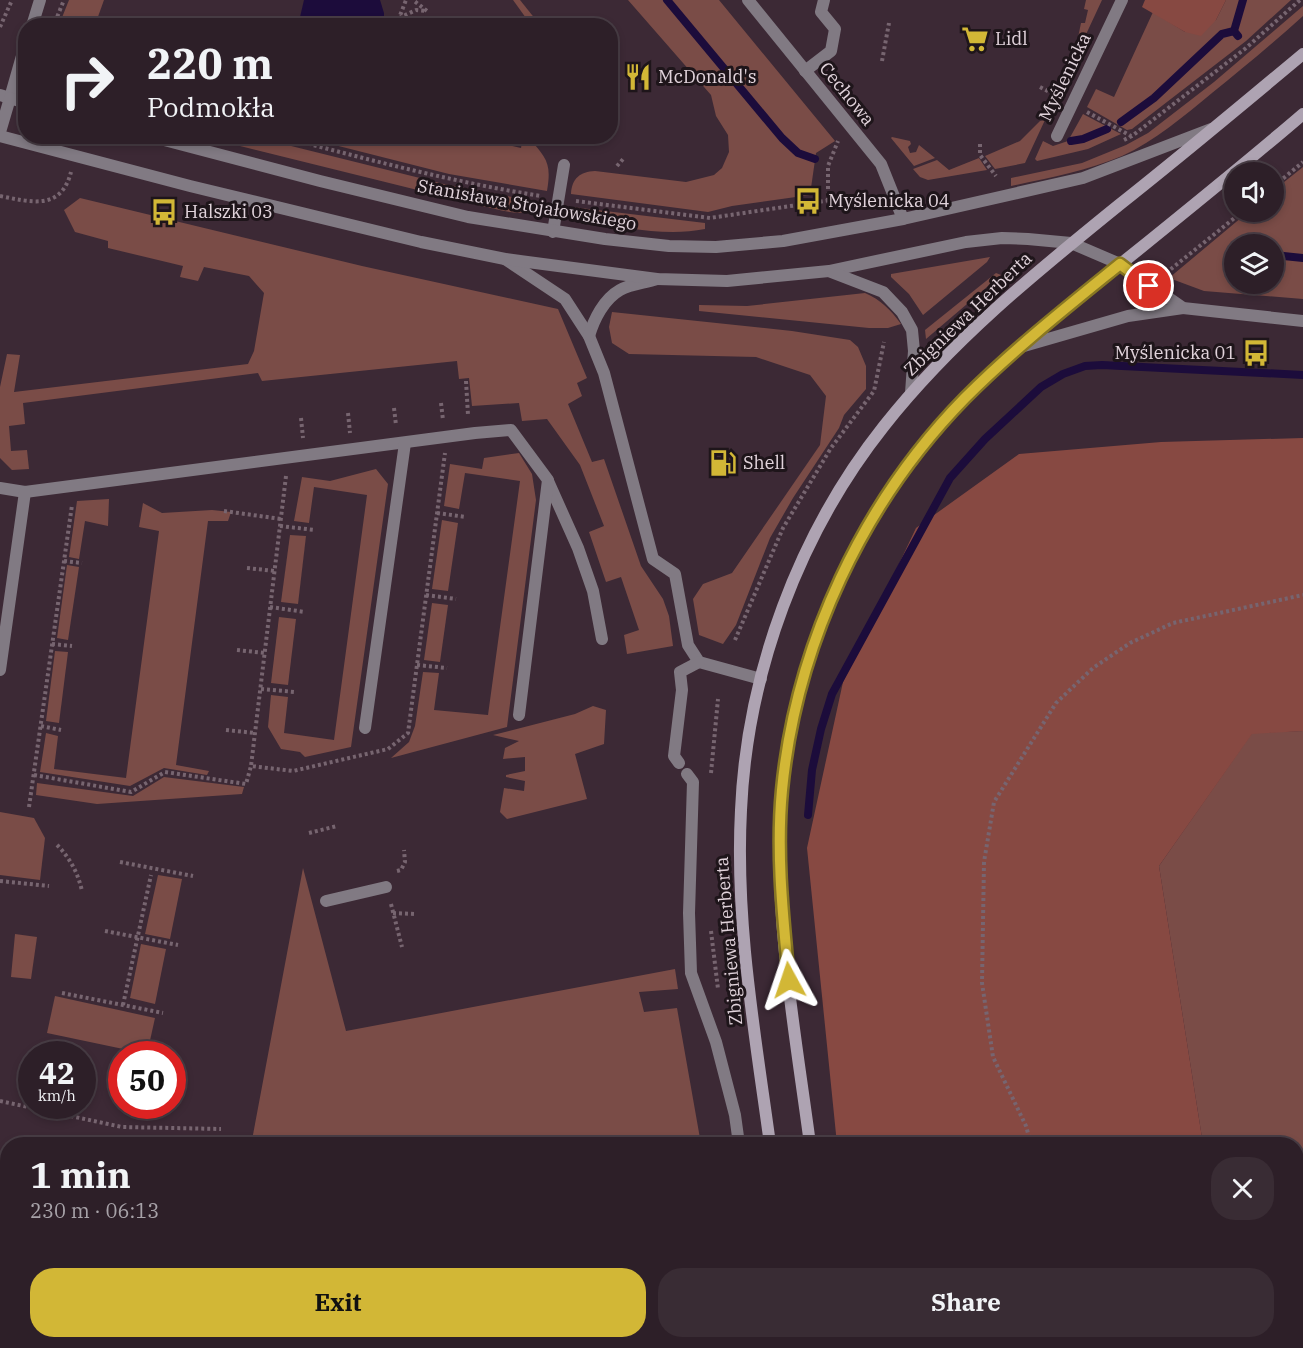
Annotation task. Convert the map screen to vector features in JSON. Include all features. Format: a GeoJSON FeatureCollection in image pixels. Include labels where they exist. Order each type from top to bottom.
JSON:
{"type":"FeatureCollection","features":[{"type":"Feature","properties":{"kind":"main road","name":"Zbigniewa Herberta"},"geometry":{"type":"LineString","coordinates":[[769,1137],[742,910],[741,805],[749,732],[761,679],[788,596],[820,526],[863,454],[911,393],[967,334],[1071,243],[1303,54]]}},
{"type":"Feature","properties":{"kind":"main road"},"geometry":{"type":"LineString","coordinates":[[809,1137],[789,980],[780,860],[782,790],[787,751],[805,669],[822,622],[855,550],[903,471],[965,398],[1017,348],[1303,114]]}},
{"type":"Feature","properties":{"kind":"street"},"geometry":{"type":"LineString","coordinates":[[34,18],[40,0]]}},
{"type":"Feature","properties":{"kind":"street","name":"Cechowa"},"geometry":{"type":"LineString","coordinates":[[748,0],[881,164],[903,219]]}},
{"type":"Feature","properties":{"kind":"street"},"geometry":{"type":"LineString","coordinates":[[805,71],[831,51],[835,28],[821,12],[824,0]]}},
{"type":"Feature","properties":{"kind":"street","name":"Myślenicka"},"geometry":{"type":"LineString","coordinates":[[1057,136],[1122,0]]}},
{"type":"Feature","properties":{"kind":"street"},"geometry":{"type":"LineString","coordinates":[[18,63],[5,97],[0,134],[18,139]]}},
{"type":"Feature","properties":{"kind":"street","name":"Stanisława Stojałowskiego"},"geometry":{"type":"LineString","coordinates":[[180,144],[468,217],[553,232],[669,246],[716,248],[783,241],[903,219],[1083,178],[1215,127]]}},
{"type":"Feature","properties":{"kind":"street"},"geometry":{"type":"LineString","coordinates":[[37,144],[190,186],[421,242],[505,259],[657,279],[728,281],[829,271],[966,242],[1002,237],[1071,243],[1120,264],[1183,308]]}},
{"type":"Feature","properties":{"kind":"street"},"geometry":{"type":"LineString","coordinates":[[553,232],[564,165]]}},
{"type":"Feature","properties":{"kind":"street"},"geometry":{"type":"LineString","coordinates":[[505,259],[565,299],[589,336],[604,373],[653,559],[675,574],[688,645],[699,662],[761,679]]}},
{"type":"Feature","properties":{"kind":"street"},"geometry":{"type":"LineString","coordinates":[[829,271],[883,292],[902,312],[912,330],[914,351],[911,393]]}},
{"type":"Feature","properties":{"kind":"street"},"geometry":{"type":"LineString","coordinates":[[589,336],[593,322],[604,305],[620,290],[657,279]]}},
{"type":"Feature","properties":{"kind":"street"},"geometry":{"type":"LineString","coordinates":[[1017,348],[1128,316],[1183,308],[1303,321]]}},
{"type":"Feature","properties":{"kind":"street"},"geometry":{"type":"LineString","coordinates":[[0,488],[25,492],[405,443],[446,432],[511,430],[548,480],[578,548],[593,591],[602,639]]}},
{"type":"Feature","properties":{"kind":"street"},"geometry":{"type":"LineString","coordinates":[[365,728],[405,443]]}},
{"type":"Feature","properties":{"kind":"street"},"geometry":{"type":"LineString","coordinates":[[519,715],[548,480]]}},
{"type":"Feature","properties":{"kind":"street"},"geometry":{"type":"LineString","coordinates":[[0,670],[25,492]]}},
{"type":"Feature","properties":{"kind":"street"},"geometry":{"type":"LineString","coordinates":[[679,763],[674,756],[682,690],[680,672],[699,662]]}},
{"type":"Feature","properties":{"kind":"street"},"geometry":{"type":"LineString","coordinates":[[687,774],[693,783],[689,913],[691,973],[716,1042],[735,1115],[738,1137]]}},
{"type":"Feature","properties":{"kind":"street"},"geometry":{"type":"LineString","coordinates":[[326,901],[386,887]]}},
{"type":"Feature","properties":{"kind":"path"},"geometry":{"type":"LineString","coordinates":[[0,27],[12,0]]}},
{"type":"Feature","properties":{"kind":"path"},"geometry":{"type":"LineString","coordinates":[[57,18],[64,0]]}},
{"type":"Feature","properties":{"kind":"path"},"geometry":{"type":"LineString","coordinates":[[399,18],[406,0]]}},
{"type":"Feature","properties":{"kind":"path"},"geometry":{"type":"LineString","coordinates":[[399,18],[416,10],[427,11],[413,0]]}},
{"type":"Feature","properties":{"kind":"path"},"geometry":{"type":"LineString","coordinates":[[1122,140],[1132,136],[1246,48],[1300,0]]}},
{"type":"Feature","properties":{"kind":"path"},"geometry":{"type":"LineString","coordinates":[[882,61],[889,23]]}},
{"type":"Feature","properties":{"kind":"path"},"geometry":{"type":"LineString","coordinates":[[1040,87],[1063,99]]}},
{"type":"Feature","properties":{"kind":"path"},"geometry":{"type":"LineString","coordinates":[[1085,111],[1132,136]]}},
{"type":"Feature","properties":{"kind":"path"},"geometry":{"type":"LineString","coordinates":[[828,201],[828,166],[839,140]]}},
{"type":"Feature","properties":{"kind":"path"},"geometry":{"type":"LineString","coordinates":[[980,144],[980,155],[996,176]]}},
{"type":"Feature","properties":{"kind":"path"},"geometry":{"type":"LineString","coordinates":[[617,166],[624,158]]}},
{"type":"Feature","properties":{"kind":"path"},"geometry":{"type":"LineString","coordinates":[[1284,178],[1303,162]]}},
{"type":"Feature","properties":{"kind":"path"},"geometry":{"type":"LineString","coordinates":[[0,196],[27,201],[50,200],[60,193],[69,179]]}},
{"type":"Feature","properties":{"kind":"path"},"geometry":{"type":"LineString","coordinates":[[1158,279],[1229,222]]}},
{"type":"Feature","properties":{"kind":"path"},"geometry":{"type":"LineString","coordinates":[[735,640],[743,626],[762,574],[783,528],[831,448],[874,391],[884,342]]}},
{"type":"Feature","properties":{"kind":"path"},"geometry":{"type":"LineString","coordinates":[[466,381],[469,424]]}},
{"type":"Feature","properties":{"kind":"path"},"geometry":{"type":"LineString","coordinates":[[251,766],[293,771],[388,749],[408,733],[446,432],[441,403]]}},
{"type":"Feature","properties":{"kind":"path"},"geometry":{"type":"LineString","coordinates":[[394,408],[396,432]]}},
{"type":"Feature","properties":{"kind":"path"},"geometry":{"type":"LineString","coordinates":[[348,413],[350,437]]}},
{"type":"Feature","properties":{"kind":"path"},"geometry":{"type":"LineString","coordinates":[[301,418],[304,442]]}},
{"type":"Feature","properties":{"kind":"path"},"geometry":{"type":"LineString","coordinates":[[34,776],[131,792],[165,772],[246,784],[251,766],[289,457]]}},
{"type":"Feature","properties":{"kind":"path"},"geometry":{"type":"LineString","coordinates":[[29,807],[75,484]]}},
{"type":"Feature","properties":{"kind":"path"},"geometry":{"type":"LineString","coordinates":[[224,511],[281,519]]}},
{"type":"Feature","properties":{"kind":"path"},"geometry":{"type":"LineString","coordinates":[[437,513],[466,517]]}},
{"type":"Feature","properties":{"kind":"path"},"geometry":{"type":"LineString","coordinates":[[280,526],[315,530]]}},
{"type":"Feature","properties":{"kind":"path"},"geometry":{"type":"LineString","coordinates":[[64,561],[82,562]]}},
{"type":"Feature","properties":{"kind":"path"},"geometry":{"type":"LineString","coordinates":[[247,568],[275,571]]}},
{"type":"Feature","properties":{"kind":"path"},"geometry":{"type":"LineString","coordinates":[[426,595],[456,598]]}},
{"type":"Feature","properties":{"kind":"path"},"geometry":{"type":"LineString","coordinates":[[1029,1137],[993,1057],[982,983],[984,862],[994,802],[1056,703],[1093,668],[1121,649],[1173,623],[1303,595]]}},
{"type":"Feature","properties":{"kind":"path"},"geometry":{"type":"LineString","coordinates":[[270,607],[305,612]]}},
{"type":"Feature","properties":{"kind":"path"},"geometry":{"type":"LineString","coordinates":[[52,644],[72,646]]}},
{"type":"Feature","properties":{"kind":"path"},"geometry":{"type":"LineString","coordinates":[[237,650],[265,653]]}},
{"type":"Feature","properties":{"kind":"path"},"geometry":{"type":"LineString","coordinates":[[417,665],[447,668]]}},
{"type":"Feature","properties":{"kind":"path"},"geometry":{"type":"LineString","coordinates":[[261,689],[295,692]]}},
{"type":"Feature","properties":{"kind":"path"},"geometry":{"type":"LineString","coordinates":[[709,784],[718,699]]}},
{"type":"Feature","properties":{"kind":"path"},"geometry":{"type":"LineString","coordinates":[[41,726],[61,730]]}},
{"type":"Feature","properties":{"kind":"path"},"geometry":{"type":"LineString","coordinates":[[226,730],[255,734]]}},
{"type":"Feature","properties":{"kind":"path"},"geometry":{"type":"LineString","coordinates":[[309,833],[338,826]]}},
{"type":"Feature","properties":{"kind":"path"},"geometry":{"type":"LineString","coordinates":[[57,845],[65,852],[79,877],[82,891]]}},
{"type":"Feature","properties":{"kind":"path"},"geometry":{"type":"LineString","coordinates":[[120,861],[193,876]]}},
{"type":"Feature","properties":{"kind":"path"},"geometry":{"type":"LineString","coordinates":[[123,1005],[151,875]]}},
{"type":"Feature","properties":{"kind":"path"},"geometry":{"type":"LineString","coordinates":[[0,881],[49,886]]}},
{"type":"Feature","properties":{"kind":"path"},"geometry":{"type":"LineString","coordinates":[[386,887],[402,947]]}},
{"type":"Feature","properties":{"kind":"path"},"geometry":{"type":"LineString","coordinates":[[393,913],[415,914]]}},
{"type":"Feature","properties":{"kind":"path"},"geometry":{"type":"LineString","coordinates":[[711,929],[719,991]]}},
{"type":"Feature","properties":{"kind":"path"},"geometry":{"type":"LineString","coordinates":[[105,931],[178,945]]}},
{"type":"Feature","properties":{"kind":"path"},"geometry":{"type":"LineString","coordinates":[[62,993],[163,1013]]}},
{"type":"Feature","properties":{"kind":"path"},"geometry":{"type":"LineString","coordinates":[[0,1101],[122,1127],[221,1129]]}},
{"type":"Feature","properties":{"kind":"shaded area"},"geometry":{"type":"Polygon","coordinates":[[[69,0],[104,0],[98,18],[62,18],[69,0]]]}},
{"type":"Feature","properties":{"kind":"shaded area"},"geometry":{"type":"Polygon","coordinates":[[[304,0],[380,0],[384,13],[384,18],[300,17],[304,0]]]}},
{"type":"Feature","properties":{"kind":"shaded area"},"geometry":{"type":"Polygon","coordinates":[[[513,0],[520,0],[534,18],[526,18],[513,0]]]}},
{"type":"Feature","properties":{"kind":"shaded area"},"geometry":{"type":"Polygon","coordinates":[[[628,0],[719,0],[835,141],[816,153],[810,195],[732,206],[708,212],[571,194],[575,180],[581,174],[595,171],[686,182],[714,175],[722,168],[729,152],[728,135],[716,116],[711,95],[628,0]]]}},
{"type":"Feature","properties":{"kind":"shaded area"},"geometry":{"type":"Polygon","coordinates":[[[1086,0],[1102,0],[1075,58],[1081,23],[1085,23],[1088,10],[1084,9],[1086,0]]]}},
{"type":"Feature","properties":{"kind":"shaded area"},"geometry":{"type":"Polygon","coordinates":[[[1145,0],[1226,0],[1216,20],[1201,36],[1185,32],[1142,7],[1145,0]]]}},
{"type":"Feature","properties":{"kind":"shaded area"},"geometry":{"type":"Polygon","coordinates":[[[1226,0],[1291,0],[1246,41],[1132,129],[1127,130],[1087,107],[1096,89],[1114,97],[1153,12],[1185,32],[1216,20],[1226,0]]]}},
{"type":"Feature","properties":{"kind":"shaded area"},"geometry":{"type":"Polygon","coordinates":[[[1303,6],[1303,16],[1247,65],[1158,136],[1122,156],[1095,166],[1011,186],[1011,178],[1082,163],[1126,145],[1148,133],[1214,82],[1303,6]]]}},
{"type":"Feature","properties":{"kind":"shaded area"},"geometry":{"type":"Polygon","coordinates":[[[1083,114],[1121,134],[1088,149],[1037,161],[1035,159],[1043,141],[1053,146],[1068,141],[1083,114]]]}},
{"type":"Feature","properties":{"kind":"shaded area"},"geometry":{"type":"Polygon","coordinates":[[[1045,120],[1025,163],[995,169],[985,156],[1020,141],[1040,121],[1045,120]]]}},
{"type":"Feature","properties":{"kind":"shaded area"},"geometry":{"type":"Polygon","coordinates":[[[892,137],[910,141],[911,144],[908,147],[910,153],[916,152],[919,145],[935,158],[914,166],[892,137]]]}},
{"type":"Feature","properties":{"kind":"shaded area"},"geometry":{"type":"Polygon","coordinates":[[[232,144],[283,144],[444,184],[544,203],[521,213],[503,211],[232,144]]]}},
{"type":"Feature","properties":{"kind":"shaded area"},"geometry":{"type":"Polygon","coordinates":[[[331,144],[504,144],[521,148],[522,144],[534,144],[546,161],[549,173],[547,191],[449,174],[331,144]]]}},
{"type":"Feature","properties":{"kind":"shaded area"},"geometry":{"type":"Polygon","coordinates":[[[979,158],[987,170],[928,180],[920,177],[913,169],[937,160],[949,170],[979,158]]]}},
{"type":"Feature","properties":{"kind":"shaded area"},"geometry":{"type":"Polygon","coordinates":[[[1303,167],[1303,299],[1241,294],[1284,294],[1284,234],[1224,234],[1224,293],[1204,291],[1169,278],[1236,222],[1284,222],[1284,182],[1303,167]]]}},
{"type":"Feature","properties":{"kind":"shaded area"},"geometry":{"type":"Polygon","coordinates":[[[80,198],[362,266],[558,309],[587,378],[577,383],[582,396],[568,404],[592,462],[604,459],[641,566],[663,599],[669,616],[673,646],[627,654],[624,635],[639,630],[621,577],[606,582],[589,532],[604,526],[580,465],[547,419],[522,421],[519,403],[472,406],[469,378],[459,379],[457,361],[262,381],[258,373],[23,403],[25,424],[9,426],[11,451],[27,450],[29,469],[12,470],[0,458],[0,387],[7,354],[20,355],[14,392],[248,364],[254,351],[264,293],[249,276],[204,267],[198,281],[180,277],[183,266],[108,248],[108,241],[75,232],[64,210],[80,198]]]}},
{"type":"Feature","properties":{"kind":"shaded area"},"geometry":{"type":"Polygon","coordinates":[[[572,207],[705,223],[705,229],[660,232],[585,222],[578,218],[572,207]]]}},
{"type":"Feature","properties":{"kind":"shaded area"},"geometry":{"type":"Polygon","coordinates":[[[990,257],[987,262],[923,315],[909,294],[891,277],[891,274],[990,257]]]}},
{"type":"Feature","properties":{"kind":"shaded area"},"geometry":{"type":"Polygon","coordinates":[[[996,273],[1001,275],[926,339],[925,330],[996,273]]]}},
{"type":"Feature","properties":{"kind":"shaded area"},"geometry":{"type":"Polygon","coordinates":[[[865,293],[885,306],[901,324],[888,328],[869,328],[699,311],[699,305],[747,306],[865,293]]]}},
{"type":"Feature","properties":{"kind":"shaded area"},"geometry":{"type":"Polygon","coordinates":[[[612,312],[792,331],[850,340],[858,347],[866,366],[866,389],[844,415],[839,428],[770,538],[736,625],[723,644],[699,635],[693,599],[703,584],[732,573],[820,445],[826,396],[810,375],[756,357],[629,354],[612,343],[609,327],[612,312]]]}},
{"type":"Feature","properties":{"kind":"shaded area"},"geometry":{"type":"Polygon","coordinates":[[[1303,438],[1303,731],[1252,734],[1159,866],[1202,1137],[836,1137],[807,848],[843,682],[916,528],[1019,454],[1161,442],[1303,438]]]}},
{"type":"Feature","properties":{"kind":"shaded area"},"geometry":{"type":"Polygon","coordinates":[[[519,453],[532,474],[536,500],[507,727],[391,758],[409,742],[415,726],[423,672],[439,673],[434,710],[488,715],[520,481],[465,473],[459,509],[444,506],[450,464],[482,469],[484,458],[519,453]]]}},
{"type":"Feature","properties":{"kind":"shaded area"},"geometry":{"type":"Polygon","coordinates":[[[376,469],[388,484],[351,747],[305,757],[300,752],[281,749],[268,727],[271,695],[288,697],[284,733],[334,740],[367,495],[314,487],[309,523],[294,521],[302,477],[330,481],[376,469]]]}},
{"type":"Feature","properties":{"kind":"shaded area"},"geometry":{"type":"Polygon","coordinates":[[[109,499],[108,526],[85,521],[79,559],[69,557],[77,501],[109,499]]]}},
{"type":"Feature","properties":{"kind":"shaded area"},"geometry":{"type":"Polygon","coordinates":[[[143,503],[162,513],[212,510],[231,512],[228,521],[208,521],[176,765],[209,771],[207,775],[164,768],[130,786],[40,772],[46,733],[58,736],[54,769],[126,778],[159,531],[139,527],[143,503]]]}},
{"type":"Feature","properties":{"kind":"shaded area"},"geometry":{"type":"Polygon","coordinates":[[[442,520],[458,523],[448,591],[432,589],[442,520]]]}},
{"type":"Feature","properties":{"kind":"shaded area"},"geometry":{"type":"Polygon","coordinates":[[[290,535],[306,536],[298,604],[281,602],[290,535]]]}},
{"type":"Feature","properties":{"kind":"shaded area"},"geometry":{"type":"Polygon","coordinates":[[[67,565],[79,567],[68,640],[57,638],[67,565]]]}},
{"type":"Feature","properties":{"kind":"shaded area"},"geometry":{"type":"Polygon","coordinates":[[[432,603],[448,605],[440,662],[424,660],[432,603]]]}},
{"type":"Feature","properties":{"kind":"shaded area"},"geometry":{"type":"Polygon","coordinates":[[[279,617],[296,619],[288,685],[271,683],[279,617]]]}},
{"type":"Feature","properties":{"kind":"shaded area"},"geometry":{"type":"Polygon","coordinates":[[[55,651],[68,652],[59,723],[46,721],[55,651]]]}},
{"type":"Feature","properties":{"kind":"shaded area"},"geometry":{"type":"Polygon","coordinates":[[[593,706],[606,710],[604,744],[575,754],[587,799],[507,819],[500,812],[504,788],[524,791],[525,781],[506,777],[506,775],[525,771],[525,757],[503,759],[505,748],[519,741],[493,735],[575,714],[593,706]]]}},
{"type":"Feature","properties":{"kind":"shaded area"},"geometry":{"type":"Polygon","coordinates":[[[1303,731],[1303,1137],[1202,1137],[1159,866],[1252,733],[1303,731]]]}},
{"type":"Feature","properties":{"kind":"shaded area"},"geometry":{"type":"Polygon","coordinates":[[[164,777],[244,787],[242,794],[97,804],[36,795],[37,783],[133,796],[164,777]]]}},
{"type":"Feature","properties":{"kind":"shaded area"},"geometry":{"type":"Polygon","coordinates":[[[0,812],[34,818],[45,838],[40,880],[0,875],[0,812]]]}},
{"type":"Feature","properties":{"kind":"shaded area"},"geometry":{"type":"Polygon","coordinates":[[[303,868],[346,1031],[675,969],[678,989],[639,992],[644,1012],[677,1008],[700,1137],[253,1137],[303,868]]]}},
{"type":"Feature","properties":{"kind":"shaded area"},"geometry":{"type":"Polygon","coordinates":[[[158,875],[182,879],[170,939],[145,934],[158,875]]]}},
{"type":"Feature","properties":{"kind":"shaded area"},"geometry":{"type":"Polygon","coordinates":[[[15,934],[37,937],[31,979],[11,977],[15,934]]]}},
{"type":"Feature","properties":{"kind":"shaded area"},"geometry":{"type":"Polygon","coordinates":[[[141,944],[166,949],[155,1004],[130,998],[141,944]]]}},
{"type":"Feature","properties":{"kind":"shaded area"},"geometry":{"type":"Polygon","coordinates":[[[55,996],[155,1018],[150,1041],[108,1041],[108,1046],[96,1043],[96,1041],[47,1033],[55,996]]]}},
{"type":"Feature","properties":{"kind":"waterway"},"geometry":{"type":"LineString","coordinates":[[667,0],[782,138],[798,153],[815,159]]}},
{"type":"Feature","properties":{"kind":"waterway"},"geometry":{"type":"LineString","coordinates":[[1238,36],[1234,31],[1243,0]]}},
{"type":"Feature","properties":{"kind":"waterway"},"geometry":{"type":"LineString","coordinates":[[1121,122],[1154,98],[1222,34],[1234,31]]}},
{"type":"Feature","properties":{"kind":"waterway"},"geometry":{"type":"LineString","coordinates":[[1071,141],[1083,139],[1107,129]]}},
{"type":"Feature","properties":{"kind":"waterway"},"geometry":{"type":"LineString","coordinates":[[1284,256],[1303,258]]}},
{"type":"Feature","properties":{"kind":"waterway"},"geometry":{"type":"LineString","coordinates":[[808,815],[812,770],[832,694],[950,478],[985,439],[1041,387],[1063,374],[1085,366],[1102,365],[1303,375]]}},
{"type":"Feature","properties":{"kind":"place","name":"Lidl"},"geometry":{"type":"Point","coordinates":[975,39]}},
{"type":"Feature","properties":{"kind":"place","name":"McDonald's"},"geometry":{"type":"Point","coordinates":[638,77]}},
{"type":"Feature","properties":{"kind":"place","name":"Myślenicka 04"},"geometry":{"type":"Point","coordinates":[808,201]}},
{"type":"Feature","properties":{"kind":"place","name":"Halszki 03"},"geometry":{"type":"Point","coordinates":[164,212]}},
{"type":"Feature","properties":{"kind":"place","name":"Myślenicka 01"},"geometry":{"type":"Point","coordinates":[1256,353]}},
{"type":"Feature","properties":{"kind":"place","name":"Shell"},"geometry":{"type":"Point","coordinates":[723,463]}},
{"type":"Feature","properties":{"kind":"route"},"geometry":{"type":"LineString","coordinates":[[789,980],[780,860],[782,790],[787,751],[805,669],[813,645],[855,550],[903,471],[931,436],[965,398],[1017,348],[1120,264],[1149,286]]}}]}
